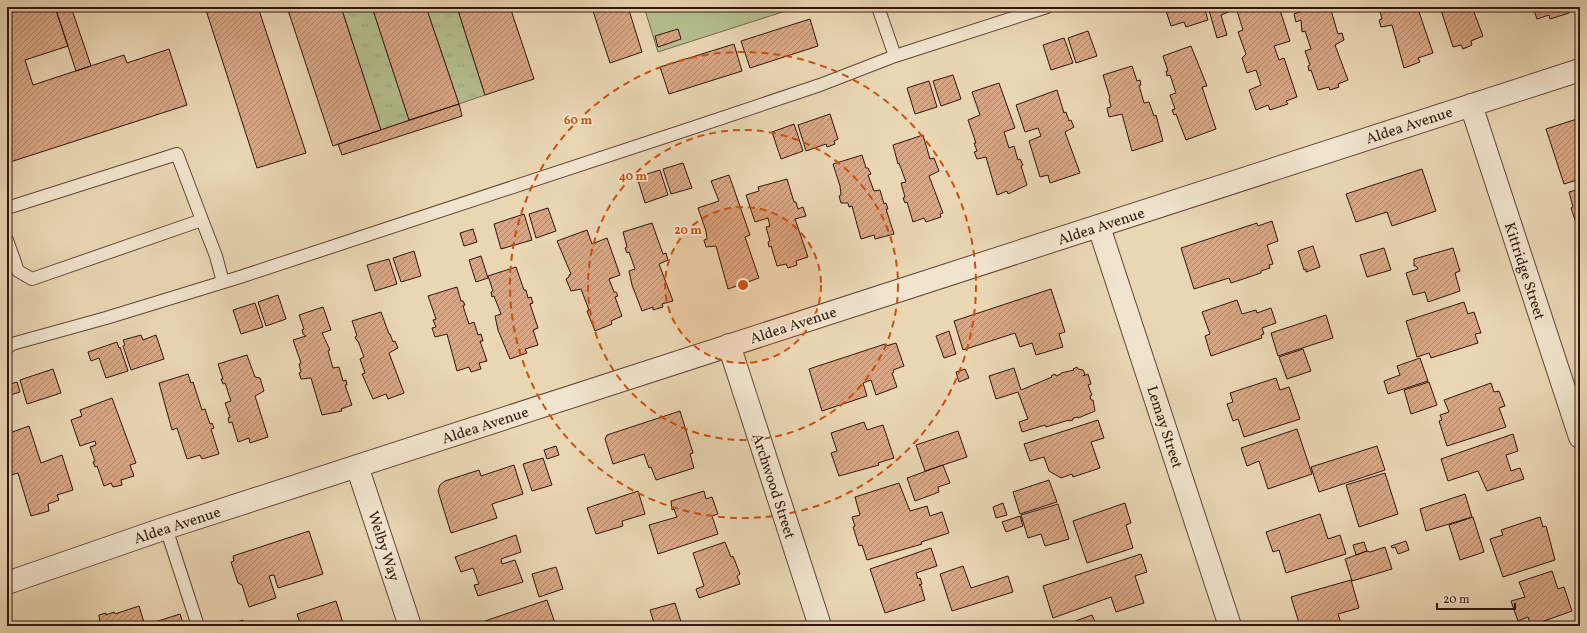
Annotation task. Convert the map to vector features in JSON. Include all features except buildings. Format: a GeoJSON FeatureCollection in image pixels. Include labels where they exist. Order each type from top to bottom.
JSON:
{"type":"FeatureCollection","features":[{"type":"Feature","properties":{"kind":"street","name":"Aldea Avenue"},"geometry":{"type":"LineString","coordinates":[[7,583],[166,528],[1580,70]]}},
{"type":"Feature","properties":{"kind":"street","name":"Kittridge Street"},"geometry":{"type":"LineString","coordinates":[[1471,105],[1580,437]]}},
{"type":"Feature","properties":{"kind":"street","name":"Lemay Street"},"geometry":{"type":"LineString","coordinates":[[1099,227],[1230,626]]}},
{"type":"Feature","properties":{"kind":"street","name":"Archwood Street"},"geometry":{"type":"LineString","coordinates":[[729,345],[820,626]]}},
{"type":"Feature","properties":{"kind":"street","name":"Welby Way"},"geometry":{"type":"LineString","coordinates":[[357,466],[410,626]]}},
{"type":"Feature","properties":{"kind":"lane"},"geometry":{"type":"LineString","coordinates":[[878,7],[895,56]]}},
{"type":"Feature","properties":{"kind":"lane"},"geometry":{"type":"LineString","coordinates":[[9,343],[106,318],[223,282],[820,85],[895,56],[1048,7]]}},
{"type":"Feature","properties":{"kind":"lane"},"geometry":{"type":"LineString","coordinates":[[7,208],[177,154],[216,256],[223,282]]}},
{"type":"Feature","properties":{"kind":"lane"},"geometry":{"type":"LineString","coordinates":[[7,240],[18,271],[32,278],[202,220]]}},
{"type":"Feature","properties":{"kind":"lane"},"geometry":{"type":"LineString","coordinates":[[166,528],[198,626]]}},
{"type":"Feature","properties":{"kind":"green space"},"geometry":{"type":"Polygon","coordinates":[[[341,7],[372,7],[409,120],[381,130],[341,7]]]}},
{"type":"Feature","properties":{"kind":"green space"},"geometry":{"type":"Polygon","coordinates":[[[426,7],[457,7],[485,95],[459,104],[426,7]]]}},
{"type":"Feature","properties":{"kind":"green space"},"geometry":{"type":"Polygon","coordinates":[[[644,7],[798,7],[658,52],[644,7]]]}}]}
